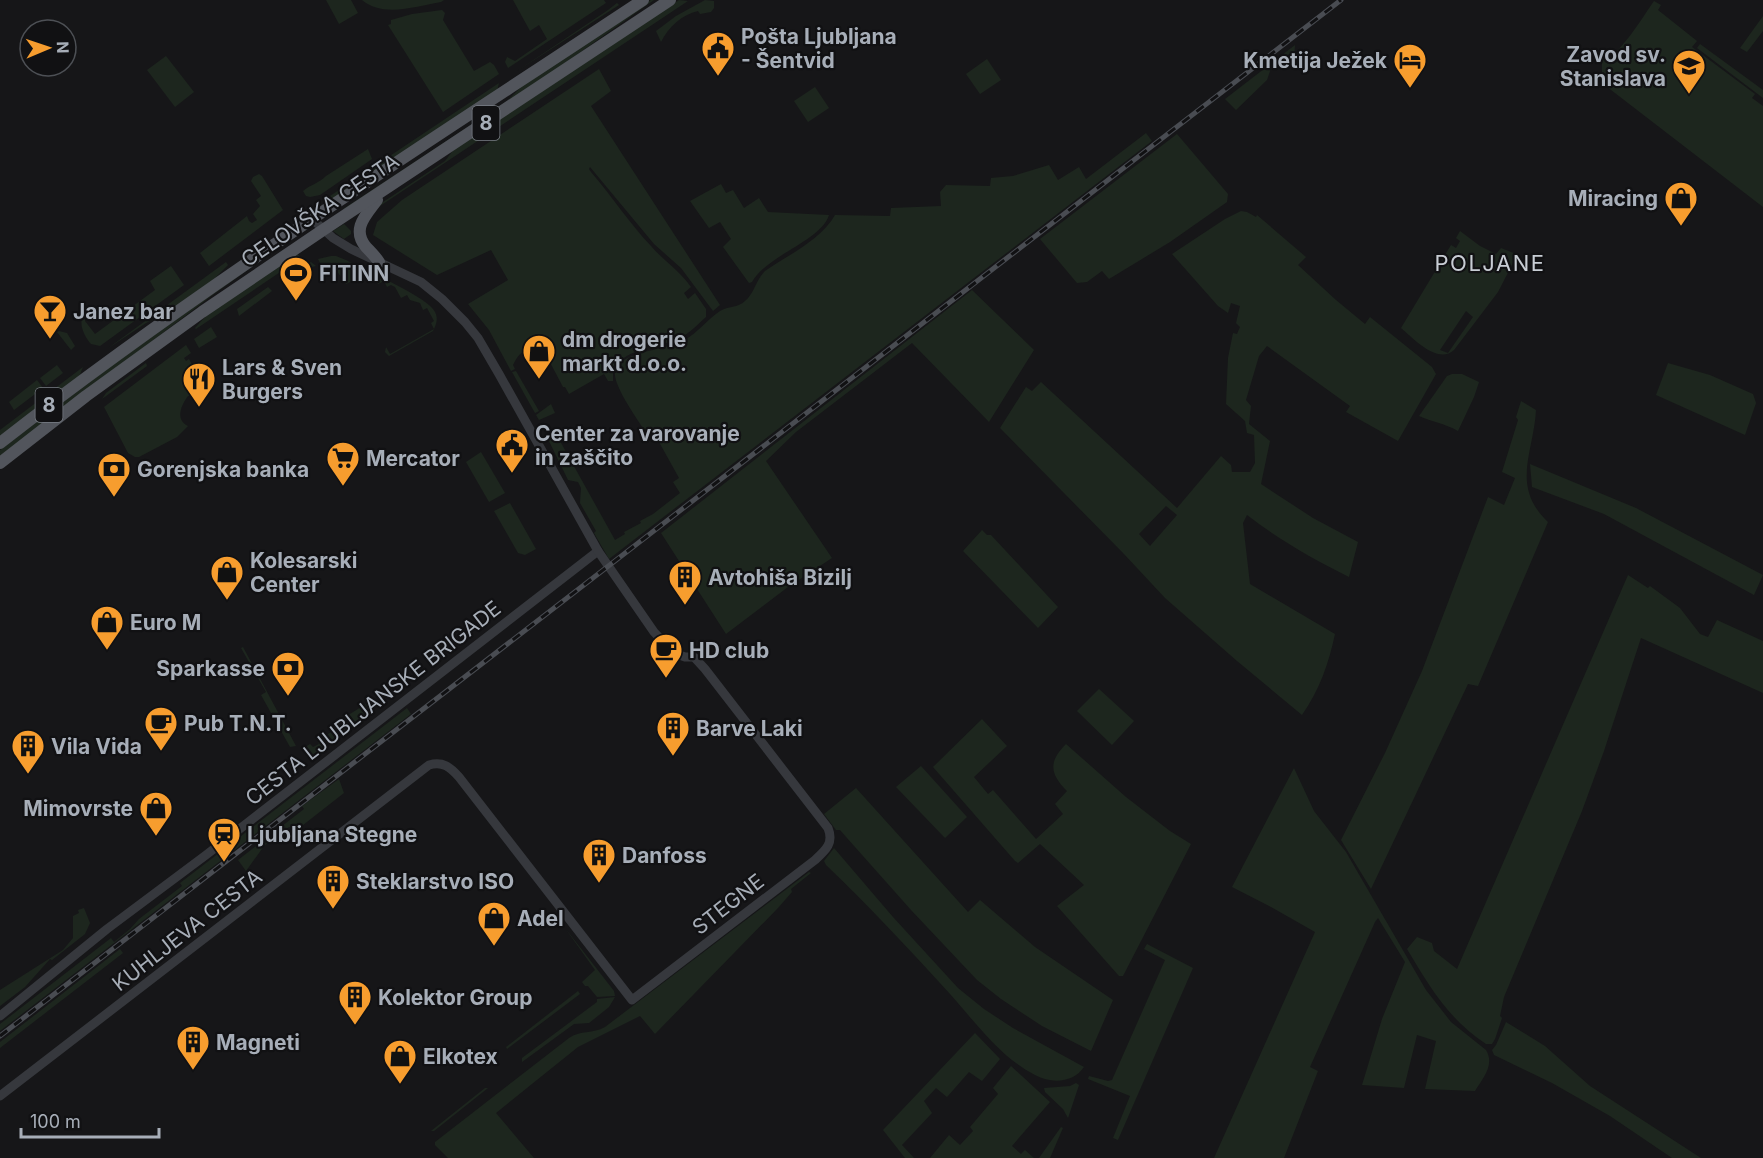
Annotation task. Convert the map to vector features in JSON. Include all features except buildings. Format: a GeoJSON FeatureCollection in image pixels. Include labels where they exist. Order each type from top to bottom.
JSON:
{"type":"FeatureCollection","features":[{"type":"Feature","properties":{"kind":"main road","name":"CELOVŠKA CESTA"},"geometry":{"type":"LineString","coordinates":[[0,443],[124,349],[290,234],[643,0]]}},
{"type":"Feature","properties":{"kind":"main road","name":"CELOVŠKA CESTA"},"geometry":{"type":"LineString","coordinates":[[0,463],[140,357],[323,230],[670,0]]}},
{"type":"Feature","properties":{"kind":"main road"},"geometry":{"type":"LineString","coordinates":[[379,262],[364,244],[360,226],[365,214],[385,190]]}},
{"type":"Feature","properties":{"kind":"street"},"geometry":{"type":"LineString","coordinates":[[312,219],[323,230],[351,249],[421,282],[442,298],[478,338],[532,430],[598,551]]}},
{"type":"Feature","properties":{"kind":"street","name":"STEGNE"},"geometry":{"type":"LineString","coordinates":[[598,551],[654,632],[674,652],[685,657],[694,657],[705,669],[828,828],[831,839],[826,851],[632,1000]]}},
{"type":"Feature","properties":{"kind":"street","name":"CESTA LJUBLJANSKE BRIGADE"},"geometry":{"type":"LineString","coordinates":[[0,1016],[107,929],[598,551]]}},
{"type":"Feature","properties":{"kind":"street","name":"KUHLJEVA CESTA"},"geometry":{"type":"LineString","coordinates":[[0,1096],[410,779],[429,765],[436,763],[452,768],[632,1000]]}},
{"type":"Feature","properties":{"kind":"shaded area"},"geometry":{"type":"Polygon","coordinates":[[[326,0],[351,0],[358,13],[339,24],[326,0]]]}},
{"type":"Feature","properties":{"kind":"shaded area"},"geometry":{"type":"Polygon","coordinates":[[[362,0],[444,0],[411,8],[390,10],[370,5],[362,0]]]}},
{"type":"Feature","properties":{"kind":"shaded area"},"geometry":{"type":"Polygon","coordinates":[[[513,0],[604,0],[606,3],[508,68],[505,62],[507,57],[515,61],[547,39],[539,25],[530,31],[513,0]]]}},
{"type":"Feature","properties":{"kind":"shaded area"},"geometry":{"type":"Polygon","coordinates":[[[654,0],[551,73],[345,211],[343,209],[507,101],[522,86],[654,0]]]}},
{"type":"Feature","properties":{"kind":"shaded area"},"geometry":{"type":"Polygon","coordinates":[[[679,0],[688,1],[374,210],[445,161],[454,149],[679,0]]]}},
{"type":"Feature","properties":{"kind":"shaded area"},"geometry":{"type":"Polygon","coordinates":[[[705,0],[714,1],[714,8],[711,12],[700,14],[698,11],[681,18],[661,42],[656,31],[676,16],[705,0]]]}},
{"type":"Feature","properties":{"kind":"shaded area","name":"Zavod sv. Stanislava"},"geometry":{"type":"Polygon","coordinates":[[[1654,1],[1661,5],[1658,10],[1697,41],[1692,47],[1755,94],[1752,98],[1763,106],[1763,207],[1602,83],[1602,60],[1608,58],[1623,45],[1654,1]]]}},
{"type":"Feature","properties":{"kind":"shaded area"},"geometry":{"type":"Polygon","coordinates":[[[617,3],[619,5],[517,71],[608,10],[617,3]]]}},
{"type":"Feature","properties":{"kind":"shaded area"},"geometry":{"type":"Polygon","coordinates":[[[442,10],[445,13],[443,20],[474,71],[490,62],[499,74],[443,112],[388,25],[391,24],[391,20],[412,14],[442,10]]]}},
{"type":"Feature","properties":{"kind":"shaded area"},"geometry":{"type":"Polygon","coordinates":[[[1763,16],[1763,31],[1747,52],[1740,48],[1763,16]]]}},
{"type":"Feature","properties":{"kind":"shaded area"},"geometry":{"type":"Polygon","coordinates":[[[1700,44],[1763,90],[1763,98],[1697,48],[1700,44]]]}},
{"type":"Feature","properties":{"kind":"shaded area"},"geometry":{"type":"Polygon","coordinates":[[[1295,45],[1294,61],[1288,65],[1271,68],[1267,80],[1236,110],[1225,99],[1295,45]]]}},
{"type":"Feature","properties":{"kind":"shaded area"},"geometry":{"type":"Polygon","coordinates":[[[166,56],[194,92],[175,107],[147,70],[166,56]]]}},
{"type":"Feature","properties":{"kind":"shaded area"},"geometry":{"type":"Polygon","coordinates":[[[987,59],[1001,80],[980,94],[966,74],[987,59]]]}},
{"type":"Feature","properties":{"kind":"shaded area"},"geometry":{"type":"Polygon","coordinates":[[[599,69],[611,91],[591,106],[720,305],[713,311],[681,268],[654,244],[590,167],[591,172],[643,237],[687,281],[691,287],[684,293],[688,299],[695,293],[706,309],[706,317],[680,338],[627,356],[613,369],[613,381],[608,381],[604,374],[569,394],[544,351],[526,350],[522,352],[513,365],[515,369],[511,371],[489,330],[468,304],[508,280],[491,250],[437,275],[373,235],[377,222],[402,200],[599,69]]]}},
{"type":"Feature","properties":{"kind":"shaded area"},"geometry":{"type":"Polygon","coordinates":[[[499,83],[497,91],[333,200],[330,196],[499,83]]]}},
{"type":"Feature","properties":{"kind":"shaded area"},"geometry":{"type":"Polygon","coordinates":[[[815,87],[829,108],[808,122],[794,101],[815,87]]]}},
{"type":"Feature","properties":{"kind":"shaded area"},"geometry":{"type":"Polygon","coordinates":[[[1146,133],[1152,141],[609,559],[580,503],[581,488],[578,482],[568,480],[547,437],[555,432],[615,540],[680,493],[673,482],[679,478],[654,433],[648,436],[627,404],[618,385],[615,371],[625,360],[683,341],[720,311],[742,303],[751,295],[765,271],[813,239],[835,215],[890,216],[891,208],[941,206],[940,192],[946,185],[990,186],[991,178],[1013,176],[1049,165],[1058,180],[1079,167],[1086,179],[1146,133]]]}},
{"type":"Feature","properties":{"kind":"shaded area"},"geometry":{"type":"Polygon","coordinates":[[[1177,134],[1228,194],[1227,202],[1170,242],[1109,279],[1102,271],[1087,282],[1077,283],[1040,239],[1177,134]]]}},
{"type":"Feature","properties":{"kind":"shaded area"},"geometry":{"type":"Polygon","coordinates":[[[368,149],[372,159],[320,195],[306,196],[303,191],[368,149]]]}},
{"type":"Feature","properties":{"kind":"shaded area"},"geometry":{"type":"Polygon","coordinates":[[[259,174],[283,210],[209,266],[200,253],[247,216],[252,223],[257,220],[253,214],[260,206],[256,200],[261,196],[251,181],[259,174]]]}},
{"type":"Feature","properties":{"kind":"shaded area"},"geometry":{"type":"Polygon","coordinates":[[[721,184],[726,193],[733,190],[744,208],[759,198],[768,212],[829,215],[816,233],[769,264],[749,283],[723,247],[731,239],[720,222],[709,228],[690,201],[721,184]]]}},
{"type":"Feature","properties":{"kind":"shaded area"},"geometry":{"type":"Polygon","coordinates":[[[1241,211],[1256,217],[1257,215],[1306,257],[1298,265],[1336,300],[1365,324],[1370,317],[1432,367],[1436,374],[1398,441],[1346,412],[1350,406],[1267,346],[1259,356],[1246,400],[1251,406],[1249,424],[1270,441],[1261,484],[1313,518],[1358,542],[1349,577],[1296,549],[1247,515],[1243,523],[1250,584],[1335,634],[1323,676],[1302,715],[1165,598],[1000,428],[1026,387],[1032,391],[1041,382],[1177,508],[1221,456],[1231,465],[1232,472],[1250,472],[1255,463],[1254,435],[1247,433],[1245,421],[1226,404],[1228,358],[1233,333],[1237,334],[1240,327],[1236,323],[1240,306],[1231,303],[1228,313],[1218,306],[1172,254],[1241,211]],[[1166,506],[1139,534],[1150,546],[1177,515],[1166,506]]]}},
{"type":"Feature","properties":{"kind":"shaded area"},"geometry":{"type":"Polygon","coordinates":[[[344,224],[351,234],[344,239],[333,231],[344,224]]]}},
{"type":"Feature","properties":{"kind":"shaded area"},"geometry":{"type":"Polygon","coordinates":[[[1460,231],[1480,246],[1496,254],[1501,248],[1516,254],[1498,292],[1454,350],[1448,354],[1434,353],[1419,344],[1401,328],[1451,245],[1456,248],[1460,241],[1456,238],[1460,231]],[[1466,311],[1440,350],[1448,353],[1473,317],[1466,311]]]}},
{"type":"Feature","properties":{"kind":"shaded area"},"geometry":{"type":"Polygon","coordinates":[[[288,241],[210,297],[0,457],[0,450],[116,362],[288,241]]]}},
{"type":"Feature","properties":{"kind":"shaded area"},"geometry":{"type":"Polygon","coordinates":[[[297,253],[301,258],[195,328],[206,316],[297,253]]]}},
{"type":"Feature","properties":{"kind":"shaded area"},"geometry":{"type":"Polygon","coordinates":[[[336,256],[405,290],[433,309],[437,317],[436,326],[434,329],[431,323],[434,321],[427,308],[423,310],[420,303],[410,300],[407,295],[401,298],[395,287],[391,285],[387,287],[384,281],[378,284],[373,276],[364,275],[346,284],[332,264],[320,263],[318,259],[336,256]]]}},
{"type":"Feature","properties":{"kind":"shaded area"},"geometry":{"type":"Polygon","coordinates":[[[226,262],[228,265],[212,281],[107,349],[226,262]]]}},
{"type":"Feature","properties":{"kind":"shaded area"},"geometry":{"type":"Polygon","coordinates":[[[311,262],[316,266],[307,268],[289,279],[286,275],[311,262]]]}},
{"type":"Feature","properties":{"kind":"shaded area"},"geometry":{"type":"Polygon","coordinates":[[[171,266],[184,285],[100,346],[91,344],[81,322],[87,310],[85,321],[95,334],[155,290],[150,281],[171,266]]]}},
{"type":"Feature","properties":{"kind":"shaded area"},"geometry":{"type":"Polygon","coordinates":[[[268,287],[272,291],[239,316],[237,309],[268,287]]]}},
{"type":"Feature","properties":{"kind":"shaded area"},"geometry":{"type":"Polygon","coordinates":[[[972,290],[1034,350],[989,422],[912,343],[796,432],[766,461],[832,558],[788,587],[726,634],[661,533],[972,290]]]}},
{"type":"Feature","properties":{"kind":"shaded area"},"geometry":{"type":"Polygon","coordinates":[[[211,327],[217,337],[199,348],[194,339],[211,327]]]}},
{"type":"Feature","properties":{"kind":"shaded area"},"geometry":{"type":"Polygon","coordinates":[[[434,329],[389,356],[385,352],[386,347],[390,354],[434,329]]]}},
{"type":"Feature","properties":{"kind":"shaded area"},"geometry":{"type":"Polygon","coordinates":[[[57,332],[67,333],[75,346],[71,350],[57,332]]]}},
{"type":"Feature","properties":{"kind":"shaded area"},"geometry":{"type":"Polygon","coordinates":[[[186,345],[191,353],[184,358],[186,361],[189,359],[206,390],[201,394],[188,396],[185,400],[180,416],[188,426],[177,437],[135,457],[128,453],[104,407],[186,345]]]}},
{"type":"Feature","properties":{"kind":"shaded area"},"geometry":{"type":"Polygon","coordinates":[[[146,363],[147,366],[102,399],[106,393],[146,363]]]}},
{"type":"Feature","properties":{"kind":"shaded area"},"geometry":{"type":"Polygon","coordinates":[[[1668,363],[1710,375],[1753,394],[1756,403],[1745,435],[1656,395],[1668,363]]]}},
{"type":"Feature","properties":{"kind":"shaded area"},"geometry":{"type":"Polygon","coordinates":[[[57,365],[63,373],[46,386],[40,378],[57,365]]]}},
{"type":"Feature","properties":{"kind":"shaded area"},"geometry":{"type":"Polygon","coordinates":[[[83,367],[79,377],[0,438],[0,430],[83,367]]]}},
{"type":"Feature","properties":{"kind":"shaded area"},"geometry":{"type":"Polygon","coordinates":[[[516,371],[539,411],[535,413],[512,372],[516,371]]]}},
{"type":"Feature","properties":{"kind":"shaded area"},"geometry":{"type":"Polygon","coordinates":[[[1462,374],[1479,382],[1458,431],[1419,416],[1447,376],[1462,374]]]}},
{"type":"Feature","properties":{"kind":"shaded area"},"geometry":{"type":"Polygon","coordinates":[[[37,380],[43,388],[14,410],[9,402],[37,380]]]}},
{"type":"Feature","properties":{"kind":"shaded area"},"geometry":{"type":"Polygon","coordinates":[[[1521,401],[1536,410],[1527,482],[1536,509],[1548,522],[1478,686],[1468,684],[1371,889],[1341,840],[1385,753],[1422,671],[1488,497],[1504,505],[1515,478],[1502,472],[1518,420],[1516,417],[1521,401]]]}},
{"type":"Feature","properties":{"kind":"shaded area"},"geometry":{"type":"Polygon","coordinates":[[[551,404],[555,413],[539,420],[536,415],[551,404]]]}},
{"type":"Feature","properties":{"kind":"shaded area"},"geometry":{"type":"Polygon","coordinates":[[[481,452],[505,493],[489,502],[466,462],[481,452]]]}},
{"type":"Feature","properties":{"kind":"shaded area"},"geometry":{"type":"Polygon","coordinates":[[[1530,464],[1636,508],[1763,575],[1754,595],[1604,514],[1532,487],[1530,464]]]}},
{"type":"Feature","properties":{"kind":"shaded area"},"geometry":{"type":"Polygon","coordinates":[[[510,503],[536,549],[525,555],[518,553],[494,511],[510,503]]]}},
{"type":"Feature","properties":{"kind":"shaded area"},"geometry":{"type":"Polygon","coordinates":[[[982,530],[987,535],[991,535],[1058,607],[1038,628],[963,551],[982,530]]]}},
{"type":"Feature","properties":{"kind":"shaded area"},"geometry":{"type":"Polygon","coordinates":[[[1628,575],[1648,588],[1650,586],[1680,608],[1700,634],[1708,637],[1717,620],[1763,641],[1763,693],[1641,638],[1582,811],[1504,997],[1500,1016],[1502,1018],[1495,1039],[1492,1044],[1486,1044],[1461,1024],[1441,1001],[1407,949],[1417,937],[1432,943],[1434,951],[1457,969],[1628,575]]]}},
{"type":"Feature","properties":{"kind":"shaded area"},"geometry":{"type":"Polygon","coordinates":[[[243,647],[296,746],[290,747],[261,695],[266,692],[241,648],[243,647]]]}},
{"type":"Feature","properties":{"kind":"shaded area"},"geometry":{"type":"Polygon","coordinates":[[[1099,689],[1134,721],[1112,745],[1077,711],[1099,689]]]}},
{"type":"Feature","properties":{"kind":"shaded area"},"geometry":{"type":"Polygon","coordinates":[[[371,701],[372,707],[368,712],[310,758],[307,757],[302,749],[310,744],[313,747],[319,744],[317,740],[320,742],[324,740],[323,737],[348,722],[345,717],[371,701]]]}},
{"type":"Feature","properties":{"kind":"shaded area"},"geometry":{"type":"Polygon","coordinates":[[[407,708],[411,714],[0,1031],[0,1024],[111,938],[114,942],[139,919],[182,886],[180,883],[407,708]]]}},
{"type":"Feature","properties":{"kind":"shaded area"},"geometry":{"type":"Polygon","coordinates":[[[982,719],[1007,746],[974,777],[988,794],[993,790],[1036,839],[1063,814],[1055,804],[1067,791],[1057,779],[1053,768],[1056,757],[1066,744],[1126,797],[1191,844],[1123,976],[1119,976],[1057,906],[1084,885],[1040,844],[1018,863],[1015,861],[933,767],[982,719]]]}},
{"type":"Feature","properties":{"kind":"shaded area"},"geometry":{"type":"Polygon","coordinates":[[[921,766],[967,817],[945,838],[896,787],[921,766]]]}},
{"type":"Feature","properties":{"kind":"shaded area"},"geometry":{"type":"Polygon","coordinates":[[[1294,768],[1314,811],[1346,852],[1426,990],[1451,1022],[1486,1050],[1489,1066],[1475,1091],[1425,1089],[1436,1041],[1417,1035],[1404,1088],[1362,1085],[1382,1019],[1405,962],[1378,918],[1310,1067],[1318,1071],[1284,1158],[1214,1158],[1315,932],[1232,887],[1294,768]]]}},
{"type":"Feature","properties":{"kind":"shaded area"},"geometry":{"type":"Polygon","coordinates":[[[339,779],[344,793],[298,829],[289,827],[264,846],[246,871],[238,860],[304,809],[302,806],[339,779]]]}},
{"type":"Feature","properties":{"kind":"shaded area"},"geometry":{"type":"Polygon","coordinates":[[[856,788],[968,912],[980,900],[1035,947],[1113,1000],[1091,1051],[1042,1026],[977,980],[840,830],[836,830],[824,814],[856,788]]]}},
{"type":"Feature","properties":{"kind":"shaded area"},"geometry":{"type":"Polygon","coordinates":[[[834,848],[958,988],[1013,1028],[1084,1067],[1068,1079],[1055,1081],[1035,1075],[1011,1059],[905,945],[826,865],[824,861],[834,848]]]}},
{"type":"Feature","properties":{"kind":"shaded area"},"geometry":{"type":"Polygon","coordinates":[[[809,872],[811,873],[791,889],[792,892],[778,908],[655,1034],[640,1016],[578,1047],[496,1113],[534,1158],[448,1158],[435,1145],[435,1142],[569,1038],[605,1027],[809,872]]]}},
{"type":"Feature","properties":{"kind":"shaded area"},"geometry":{"type":"Polygon","coordinates":[[[84,908],[90,923],[85,934],[52,960],[50,959],[25,987],[0,1006],[0,990],[63,950],[73,938],[73,916],[79,913],[78,910],[84,908]]]}},
{"type":"Feature","properties":{"kind":"shaded area"},"geometry":{"type":"Polygon","coordinates":[[[565,928],[614,991],[615,996],[597,997],[582,982],[595,970],[565,928]]]}},
{"type":"Feature","properties":{"kind":"shaded area"},"geometry":{"type":"Polygon","coordinates":[[[1147,944],[1193,968],[1118,1140],[1113,1138],[1130,1096],[1088,1079],[1089,1076],[1112,1080],[1165,960],[1144,949],[1147,944]]]}},
{"type":"Feature","properties":{"kind":"shaded area"},"geometry":{"type":"Polygon","coordinates":[[[120,949],[123,953],[0,1048],[0,1042],[120,949]]]}},
{"type":"Feature","properties":{"kind":"shaded area"},"geometry":{"type":"Polygon","coordinates":[[[578,991],[580,994],[507,1049],[506,1047],[578,991]]]}},
{"type":"Feature","properties":{"kind":"shaded area"},"geometry":{"type":"Polygon","coordinates":[[[615,997],[609,1007],[589,1023],[574,1024],[522,1062],[522,1058],[597,1002],[597,999],[615,997]]]}},
{"type":"Feature","properties":{"kind":"shaded area"},"geometry":{"type":"Polygon","coordinates":[[[1506,1022],[1545,1046],[1590,1086],[1701,1158],[1672,1158],[1610,1116],[1552,1083],[1494,1055],[1492,1050],[1506,1022]]]}},
{"type":"Feature","properties":{"kind":"shaded area"},"geometry":{"type":"Polygon","coordinates":[[[975,1033],[1000,1059],[982,1081],[969,1072],[947,1097],[936,1088],[924,1101],[932,1113],[902,1145],[914,1158],[905,1158],[883,1130],[975,1033]]]}},
{"type":"Feature","properties":{"kind":"shaded area"},"geometry":{"type":"Polygon","coordinates":[[[1011,1066],[1050,1102],[1012,1146],[1021,1154],[1025,1150],[1034,1158],[930,1158],[949,1135],[960,1145],[973,1131],[970,1127],[998,1094],[993,1088],[1011,1066]]]}},
{"type":"Feature","properties":{"kind":"shaded area"},"geometry":{"type":"Polygon","coordinates":[[[1076,1083],[1079,1085],[1068,1118],[1044,1088],[1070,1086],[1076,1083]]]}},
{"type":"Feature","properties":{"kind":"shaded area"},"geometry":{"type":"Polygon","coordinates":[[[485,1088],[488,1088],[434,1131],[431,1131],[485,1088]]]}},
{"type":"Feature","properties":{"kind":"shaded area"},"geometry":{"type":"Polygon","coordinates":[[[1061,1127],[1063,1128],[1050,1158],[1039,1158],[1061,1127]]]}},
{"type":"Feature","properties":{"kind":"railway"},"geometry":{"type":"LineString","coordinates":[[0,1036],[1341,0]]}},
{"type":"Feature","properties":{"kind":"place","name":"Pošta Ljubljana - Šentvid"},"geometry":{"type":"Point","coordinates":[718,77]}},
{"type":"Feature","properties":{"kind":"place","name":"Kmetija Ježek"},"geometry":{"type":"Point","coordinates":[1410,89]}},
{"type":"Feature","properties":{"kind":"place","name":"Zavod sv. Stanislava"},"geometry":{"type":"Point","coordinates":[1689,95]}},
{"type":"Feature","properties":{"kind":"place","name":"Miracing"},"geometry":{"type":"Point","coordinates":[1681,227]}},
{"type":"Feature","properties":{"kind":"place","name":"FITINN"},"geometry":{"type":"Point","coordinates":[296,302]}},
{"type":"Feature","properties":{"kind":"place","name":"Janez bar"},"geometry":{"type":"Point","coordinates":[50,340]}},
{"type":"Feature","properties":{"kind":"place","name":"dm drogerie markt d.o.o."},"geometry":{"type":"Point","coordinates":[539,380]}},
{"type":"Feature","properties":{"kind":"place","name":"Lars & Sven Burgers"},"geometry":{"type":"Point","coordinates":[199,408]}},
{"type":"Feature","properties":{"kind":"place","name":"Center za varovanje in zaščito"},"geometry":{"type":"Point","coordinates":[512,474]}},
{"type":"Feature","properties":{"kind":"place","name":"Mercator"},"geometry":{"type":"Point","coordinates":[343,487]}},
{"type":"Feature","properties":{"kind":"place","name":"Gorenjska banka"},"geometry":{"type":"Point","coordinates":[114,498]}},
{"type":"Feature","properties":{"kind":"place","name":"Kolesarski Center"},"geometry":{"type":"Point","coordinates":[227,601]}},
{"type":"Feature","properties":{"kind":"place","name":"Avtohiša Bizilj"},"geometry":{"type":"Point","coordinates":[685,606]}},
{"type":"Feature","properties":{"kind":"place","name":"Euro M"},"geometry":{"type":"Point","coordinates":[107,651]}},
{"type":"Feature","properties":{"kind":"place","name":"HD club"},"geometry":{"type":"Point","coordinates":[666,679]}},
{"type":"Feature","properties":{"kind":"place","name":"Sparkasse"},"geometry":{"type":"Point","coordinates":[288,697]}},
{"type":"Feature","properties":{"kind":"place","name":"Pub T.N.T."},"geometry":{"type":"Point","coordinates":[161,752]}},
{"type":"Feature","properties":{"kind":"place","name":"Barve Laki"},"geometry":{"type":"Point","coordinates":[673,757]}},
{"type":"Feature","properties":{"kind":"place","name":"Vila Vida"},"geometry":{"type":"Point","coordinates":[28,775]}},
{"type":"Feature","properties":{"kind":"place","name":"Mimovrste"},"geometry":{"type":"Point","coordinates":[156,837]}},
{"type":"Feature","properties":{"kind":"place","name":"Ljubljana Stegne"},"geometry":{"type":"Point","coordinates":[224,863]}},
{"type":"Feature","properties":{"kind":"place","name":"Danfoss"},"geometry":{"type":"Point","coordinates":[599,884]}},
{"type":"Feature","properties":{"kind":"place","name":"Steklarstvo ISO"},"geometry":{"type":"Point","coordinates":[333,910]}},
{"type":"Feature","properties":{"kind":"place","name":"Adel"},"geometry":{"type":"Point","coordinates":[494,947]}},
{"type":"Feature","properties":{"kind":"place","name":"Kolektor Group"},"geometry":{"type":"Point","coordinates":[355,1026]}},
{"type":"Feature","properties":{"kind":"place","name":"Magneti"},"geometry":{"type":"Point","coordinates":[193,1071]}},
{"type":"Feature","properties":{"kind":"place","name":"Elkotex"},"geometry":{"type":"Point","coordinates":[400,1085]}},
{"type":"Feature","properties":{"kind":"district","name":"POLJANE"},"geometry":{"type":"Point","coordinates":[1490,263]}}]}
